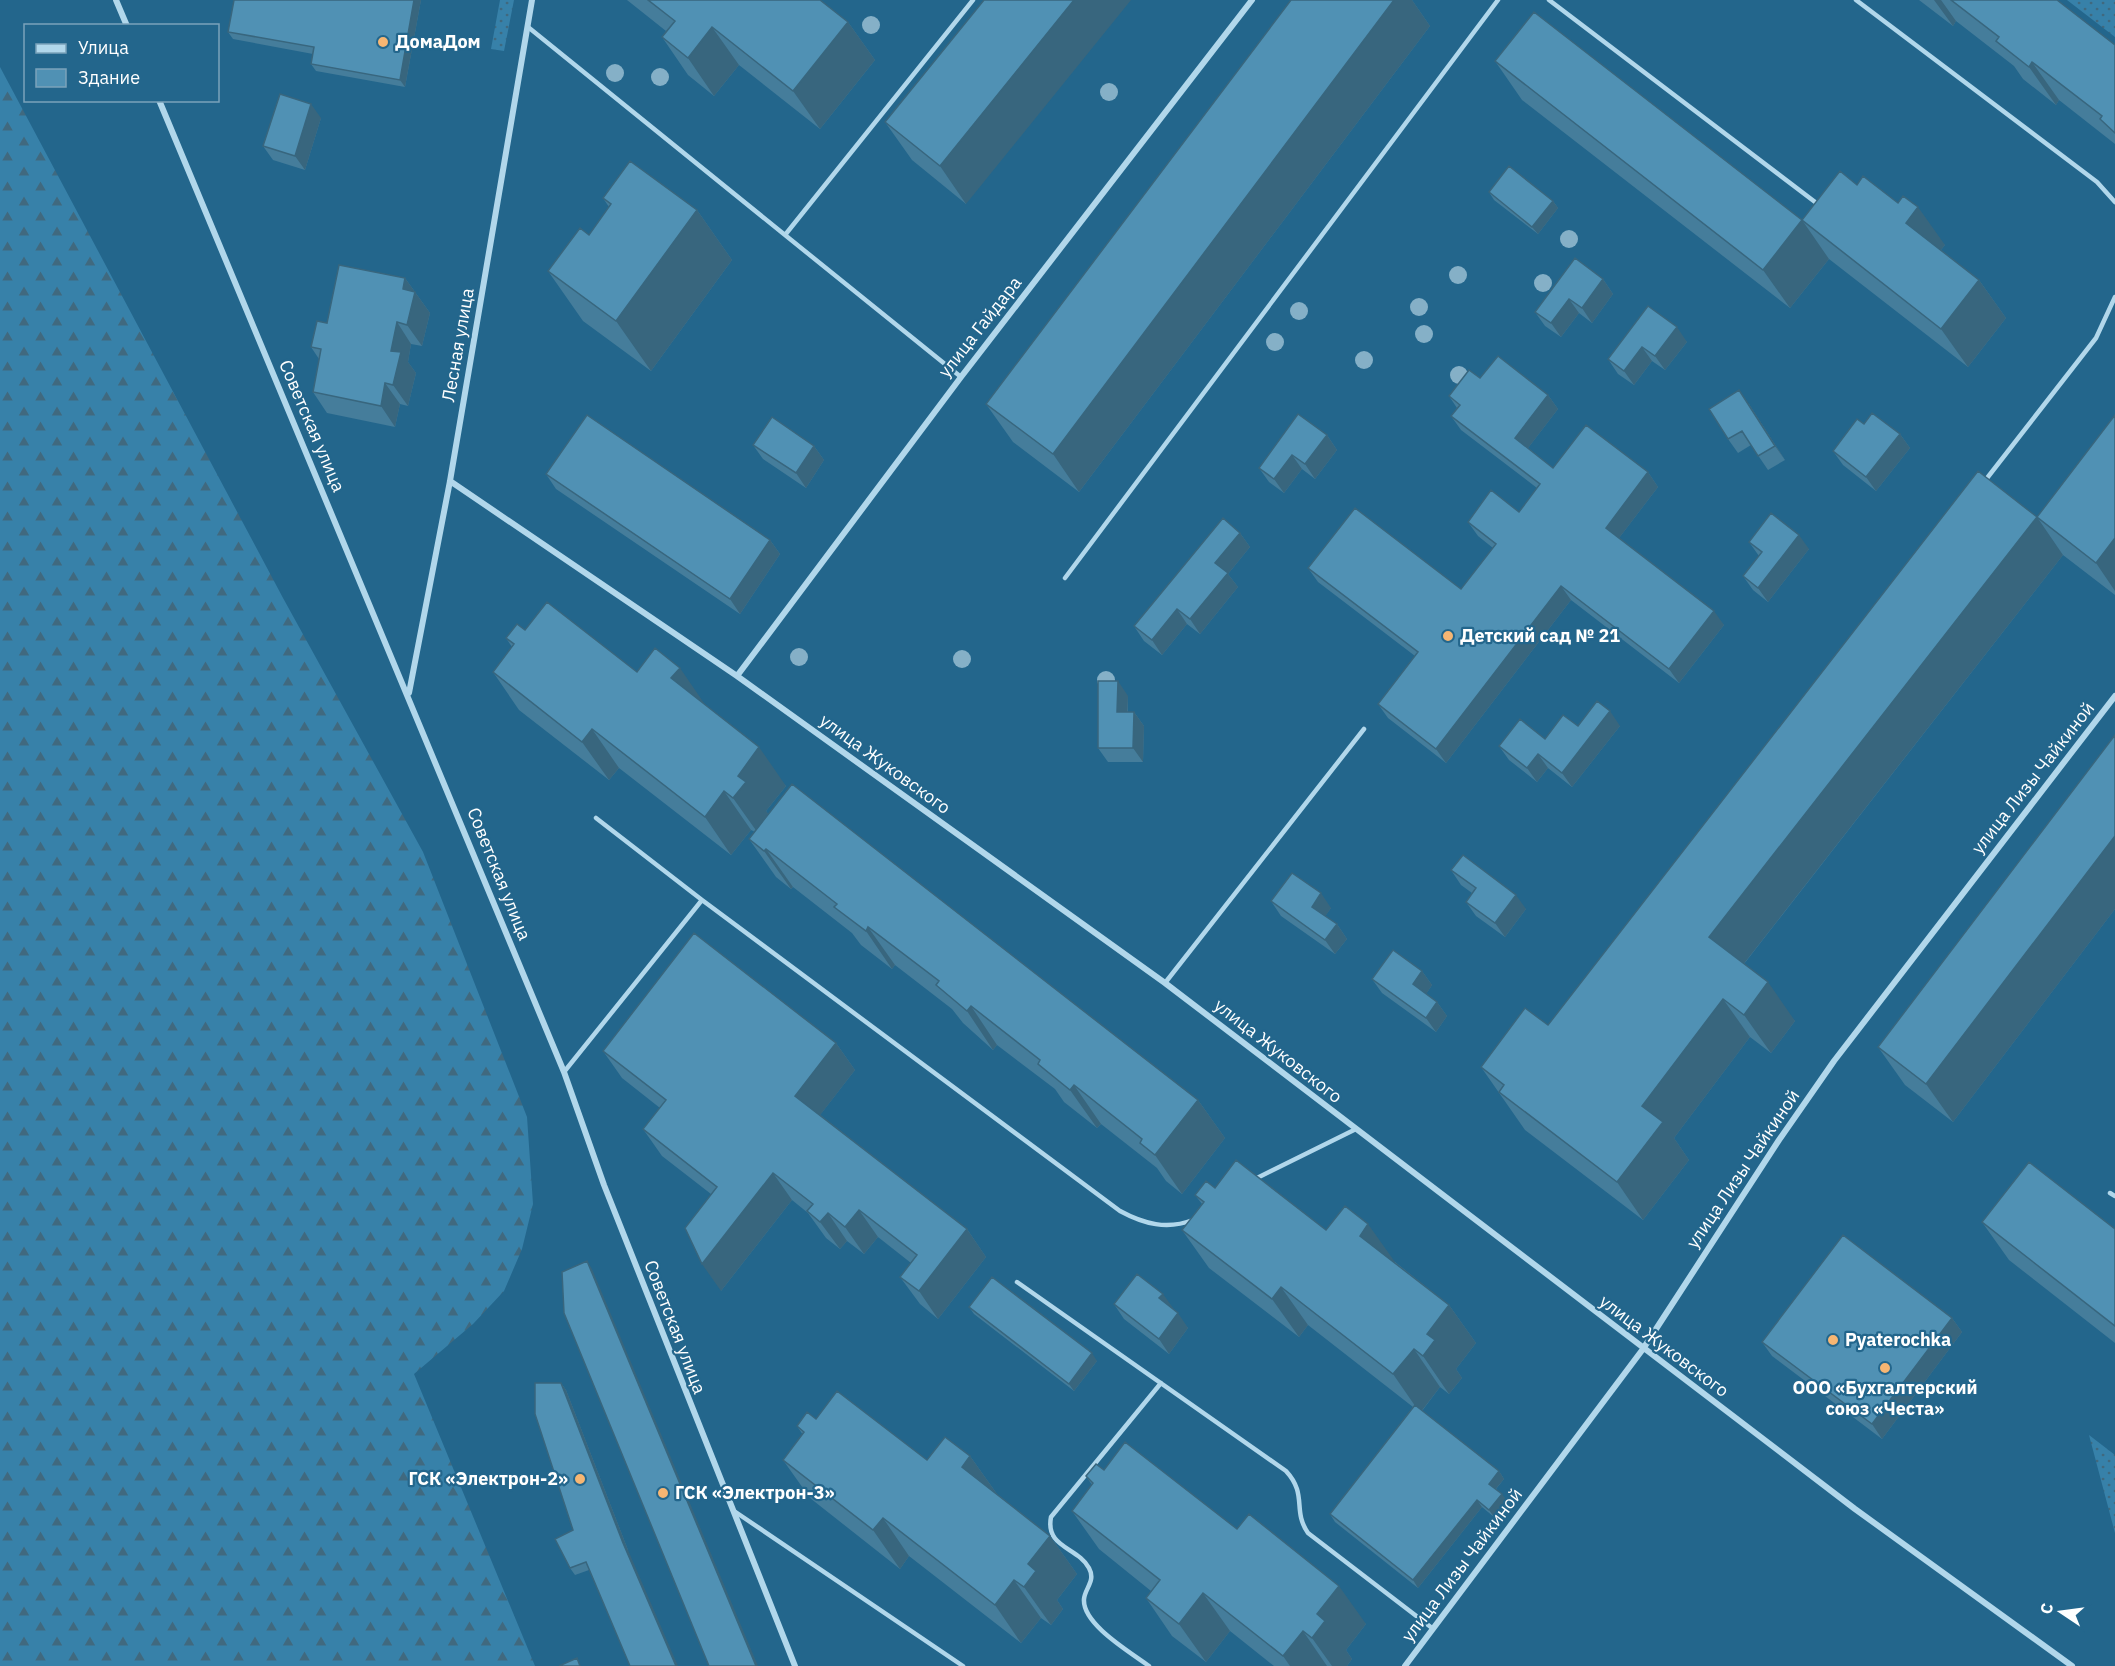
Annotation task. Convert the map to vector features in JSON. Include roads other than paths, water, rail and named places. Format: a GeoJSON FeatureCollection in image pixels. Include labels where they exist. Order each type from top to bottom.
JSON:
{"type":"FeatureCollection","features":[{"type":"Feature","properties":{"kind":"street"},"geometry":{"type":"LineString","coordinates":[[116,0],[126,24]]}},
{"type":"Feature","properties":{"kind":"street","name":"Лесная улица"},"geometry":{"type":"LineString","coordinates":[[408,695],[450,481],[532,0]]}},
{"type":"Feature","properties":{"kind":"street","name":"улица Гайдара"},"geometry":{"type":"LineString","coordinates":[[737,676],[961,377],[1252,0]]}},
{"type":"Feature","properties":{"kind":"street","name":"Советская улица"},"geometry":{"type":"LineString","coordinates":[[160,102],[564,1072],[604,1185],[795,1666]]}},
{"type":"Feature","properties":{"kind":"street","name":"улица Жуковского"},"geometry":{"type":"LineString","coordinates":[[450,481],[737,676],[1165,983],[1354,1130],[1758,1436],[2072,1666]]}},
{"type":"Feature","properties":{"kind":"street","name":"улица Лизы Чайкиной"},"geometry":{"type":"LineString","coordinates":[[1405,1666],[1643,1349],[1779,1140],[1834,1061],[2115,696]]}},
{"type":"Feature","properties":{"kind":"lane"},"geometry":{"type":"LineString","coordinates":[[785,236],[973,0]]}},
{"type":"Feature","properties":{"kind":"lane"},"geometry":{"type":"LineString","coordinates":[[1065,578],[1498,0]]}},
{"type":"Feature","properties":{"kind":"lane"},"geometry":{"type":"LineString","coordinates":[[1549,0],[1822,206]]}},
{"type":"Feature","properties":{"kind":"lane"},"geometry":{"type":"LineString","coordinates":[[1856,0],[2097,182],[2115,202]]}},
{"type":"Feature","properties":{"kind":"lane"},"geometry":{"type":"LineString","coordinates":[[528,27],[961,377]]}},
{"type":"Feature","properties":{"kind":"lane"},"geometry":{"type":"LineString","coordinates":[[1979,488],[2096,338],[2115,297]]}},
{"type":"Feature","properties":{"kind":"lane"},"geometry":{"type":"LineString","coordinates":[[1165,983],[1364,729]]}},
{"type":"Feature","properties":{"kind":"lane"},"geometry":{"type":"LineString","coordinates":[[597,818],[702,900],[1120,1211],[1138,1221],[1158,1225],[1178,1226],[1199,1217]]}},
{"type":"Feature","properties":{"kind":"lane"},"geometry":{"type":"LineString","coordinates":[[564,1072],[702,900]]}},
{"type":"Feature","properties":{"kind":"lane"},"geometry":{"type":"LineString","coordinates":[[1250,1182],[1354,1130]]}},
{"type":"Feature","properties":{"kind":"lane"},"geometry":{"type":"LineString","coordinates":[[1017,1282],[1286,1471],[1296,1482],[1300,1495],[1301,1522],[1308,1533],[1432,1628]]}},
{"type":"Feature","properties":{"kind":"lane"},"geometry":{"type":"LineString","coordinates":[[1149,1666],[1094,1624],[1084,1605],[1084,1596],[1090,1587],[1089,1568],[1055,1539],[1049,1528],[1051,1516],[1161,1383]]}},
{"type":"Feature","properties":{"kind":"lane"},"geometry":{"type":"LineString","coordinates":[[731,1509],[963,1666]]}},
{"type":"Feature","properties":{"kind":"place","name":"ДомаДом"},"geometry":{"type":"Point","coordinates":[383,42]}},
{"type":"Feature","properties":{"kind":"place","name":"Детский сад № 21"},"geometry":{"type":"Point","coordinates":[1448,636]}},
{"type":"Feature","properties":{"kind":"place","name":"Pyaterochka"},"geometry":{"type":"Point","coordinates":[1833,1340]}},
{"type":"Feature","properties":{"kind":"place","name":"ООО «Бухгалтерский союз «Честа»"},"geometry":{"type":"Point","coordinates":[1885,1368]}},
{"type":"Feature","properties":{"kind":"place","name":"ГСК «Электрон-2»"},"geometry":{"type":"Point","coordinates":[580,1479]}},
{"type":"Feature","properties":{"kind":"place","name":"ГСК «Электрон-3»"},"geometry":{"type":"Point","coordinates":[663,1493]}}]}
